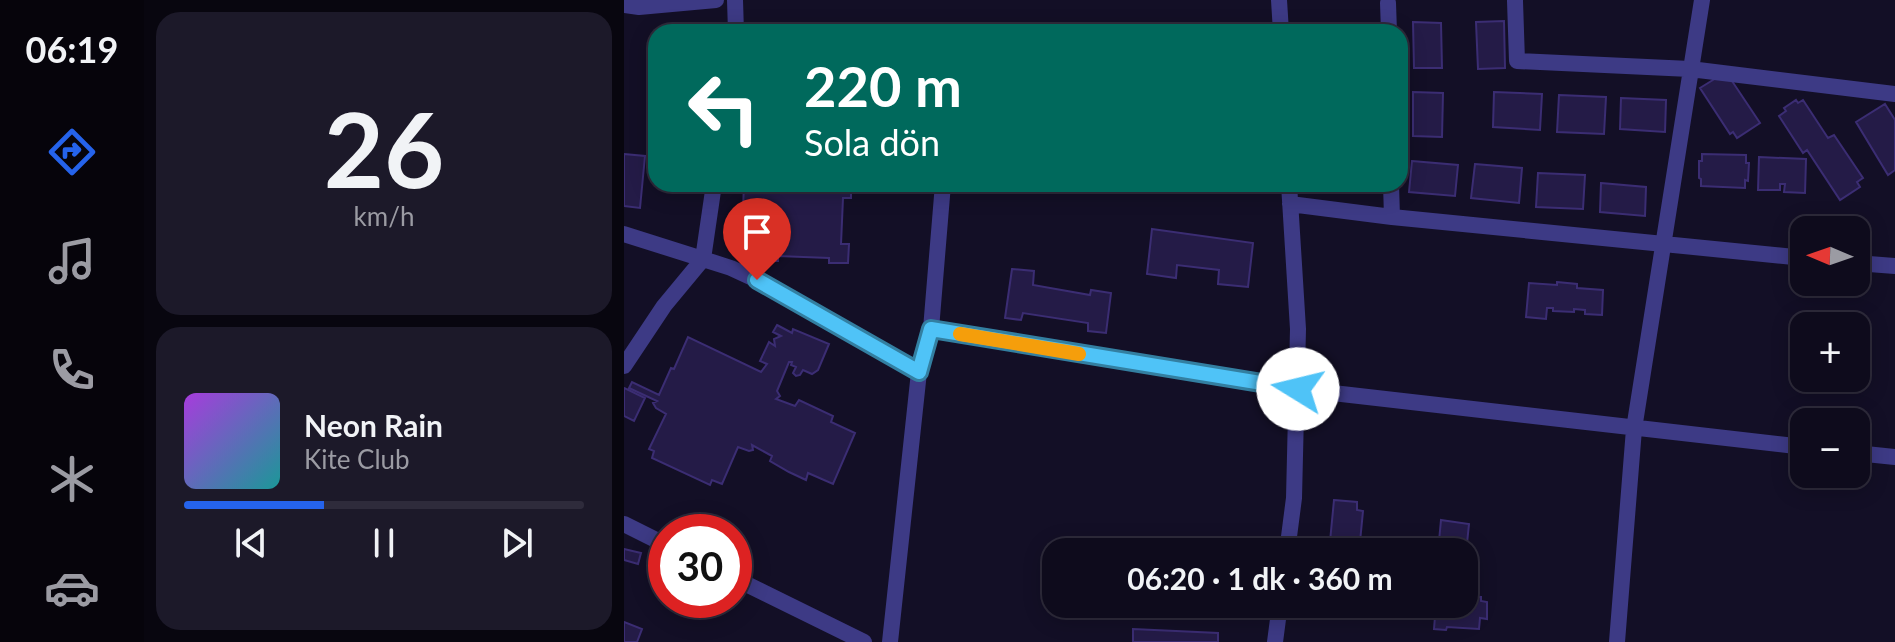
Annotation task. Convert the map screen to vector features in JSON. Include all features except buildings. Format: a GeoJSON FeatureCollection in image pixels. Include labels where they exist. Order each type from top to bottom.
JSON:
{"type":"FeatureCollection","features":[{"type":"Feature","properties":{"kind":"street"},"geometry":{"type":"LineString","coordinates":[[624,5],[639,7],[716,0]]}},
{"type":"Feature","properties":{"kind":"street"},"geometry":{"type":"LineString","coordinates":[[735,0],[736,24]]}},
{"type":"Feature","properties":{"kind":"street"},"geometry":{"type":"LineString","coordinates":[[1279,0],[1280,24]]}},
{"type":"Feature","properties":{"kind":"street"},"geometry":{"type":"LineString","coordinates":[[1617,642],[1634,429],[1702,0]]}},
{"type":"Feature","properties":{"kind":"street"},"geometry":{"type":"LineString","coordinates":[[1515,1],[1517,61],[1690,69],[1895,94]]}},
{"type":"Feature","properties":{"kind":"street"},"geometry":{"type":"LineString","coordinates":[[1388,3],[1389,24]]}},
{"type":"Feature","properties":{"kind":"street"},"geometry":{"type":"LineString","coordinates":[[624,366],[664,306],[703,259],[713,192]]}},
{"type":"Feature","properties":{"kind":"street"},"geometry":{"type":"LineString","coordinates":[[890,642],[919,372],[931,329],[942,192]]}},
{"type":"Feature","properties":{"kind":"street"},"geometry":{"type":"LineString","coordinates":[[1289,192],[1298,329],[1298,389],[1294,498],[1289,538]]}},
{"type":"Feature","properties":{"kind":"street"},"geometry":{"type":"LineString","coordinates":[[1391,192],[1392,217]]}},
{"type":"Feature","properties":{"kind":"street"},"geometry":{"type":"LineString","coordinates":[[1290,204],[1790,257]]}},
{"type":"Feature","properties":{"kind":"street"},"geometry":{"type":"LineString","coordinates":[[624,234],[731,268],[757,280],[919,372]]}},
{"type":"Feature","properties":{"kind":"street"},"geometry":{"type":"LineString","coordinates":[[1870,264],[1895,266]]}},
{"type":"Feature","properties":{"kind":"street"},"geometry":{"type":"LineString","coordinates":[[931,329],[1298,389],[1790,446]]}},
{"type":"Feature","properties":{"kind":"street"},"geometry":{"type":"LineString","coordinates":[[1870,454],[1895,457]]}},
{"type":"Feature","properties":{"kind":"street"},"geometry":{"type":"LineString","coordinates":[[624,524],[648,536]]}},
{"type":"Feature","properties":{"kind":"street"},"geometry":{"type":"LineString","coordinates":[[752,587],[864,642]]}},
{"type":"Feature","properties":{"kind":"street"},"geometry":{"type":"LineString","coordinates":[[1275,642],[1278,618]]}},
{"type":"Feature","properties":{"kind":"slow traffic"},"geometry":{"type":"LineString","coordinates":[[960,334],[1079,354]]}},
{"type":"Feature","properties":{"kind":"route"},"geometry":{"type":"LineString","coordinates":[[757,280],[919,372],[931,329],[1298,389]]}}]}
